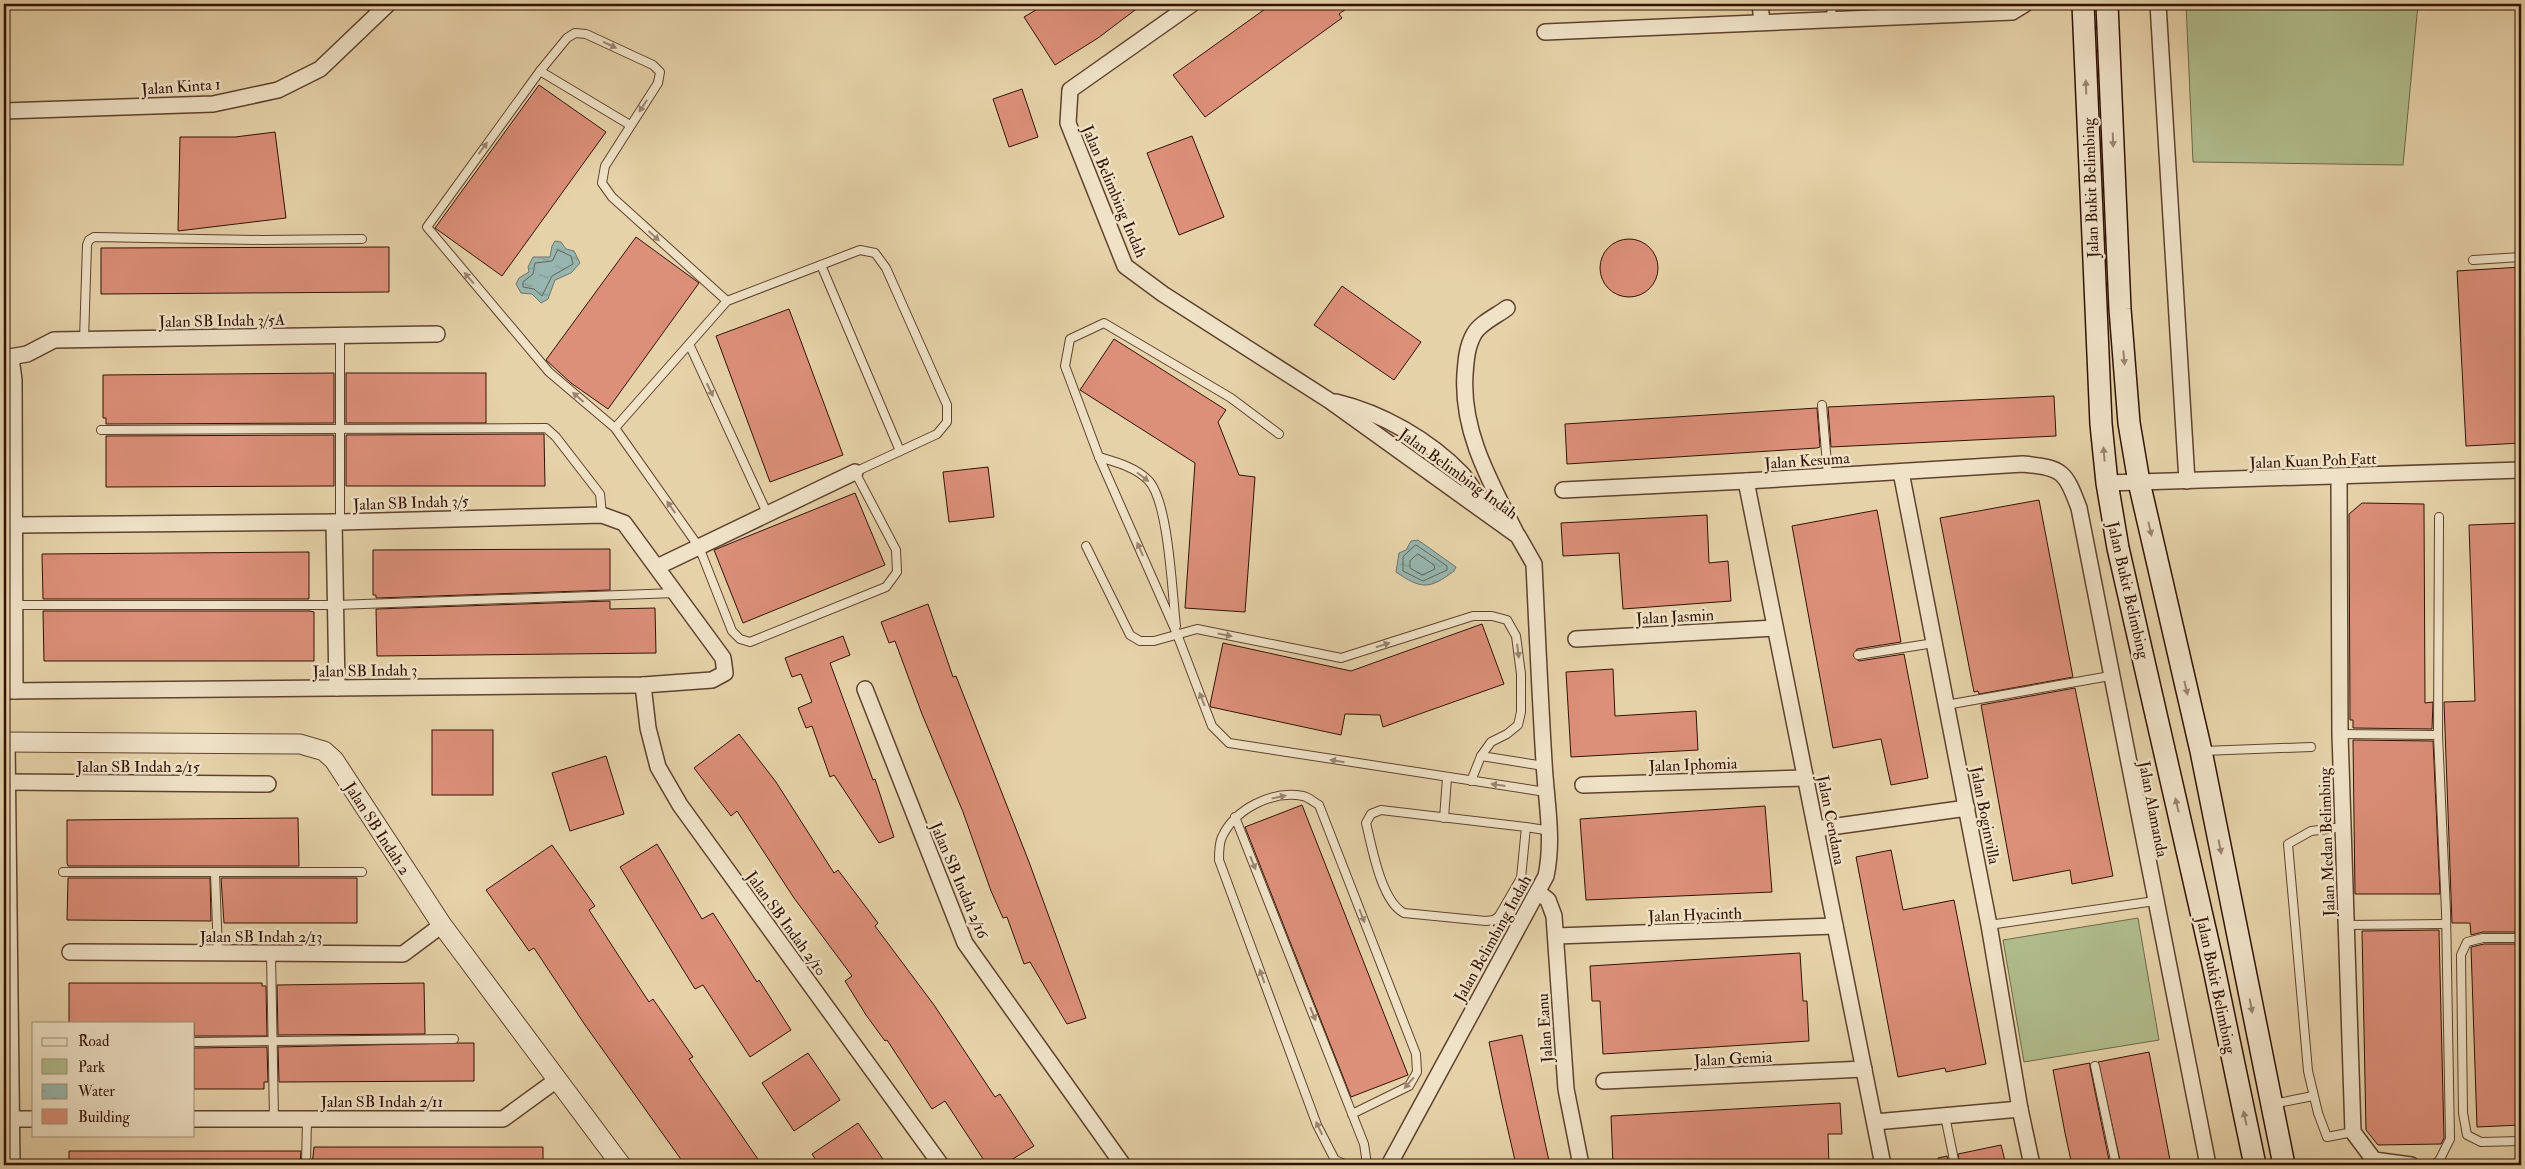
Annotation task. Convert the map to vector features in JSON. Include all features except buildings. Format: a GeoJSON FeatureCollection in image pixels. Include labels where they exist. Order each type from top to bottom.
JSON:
{"type":"FeatureCollection","features":[{"type":"Feature","properties":{"kind":"main road","name":"Jalan Bukit Belimbing"},"geometry":{"type":"LineString","coordinates":[[2082,4],[2095,310],[2106,483],[2118,548],[2211,954],[2256,1165]]}},
{"type":"Feature","properties":{"kind":"main road","name":"Jalan Bukit Belimbing"},"geometry":{"type":"LineString","coordinates":[[2107,4],[2120,310],[2129,423],[2139,482],[2201,751],[2284,1165]]}},
{"type":"Feature","properties":{"kind":"street","name":"Jalan Kinta 1"},"geometry":{"type":"LineString","coordinates":[[4,111],[213,104],[278,90],[320,69],[388,4]]}},
{"type":"Feature","properties":{"kind":"street","name":"Jalan Belimbing Indah"},"geometry":{"type":"LineString","coordinates":[[1192,4],[1070,90],[1068,123],[1125,266],[1163,294],[1330,401],[1518,536],[1534,564],[1544,766],[1550,830],[1550,856],[1546,876],[1389,1165]]}},
{"type":"Feature","properties":{"kind":"street"},"geometry":{"type":"LineString","coordinates":[[1760,4],[1762,22]]}},
{"type":"Feature","properties":{"kind":"street"},"geometry":{"type":"LineString","coordinates":[[2158,4],[2187,481]]}},
{"type":"Feature","properties":{"kind":"street"},"geometry":{"type":"LineString","coordinates":[[1545,32],[1832,20],[1900,10],[1974,9],[2012,12],[2025,5]]}},
{"type":"Feature","properties":{"kind":"street"},"geometry":{"type":"LineString","coordinates":[[1507,308],[1475,332],[1466,353],[1464,393],[1470,431],[1488,477],[1518,536]]}},
{"type":"Feature","properties":{"kind":"street","name":"Jalan SB Indah 3/5A"},"geometry":{"type":"LineString","coordinates":[[7,358],[27,354],[54,340],[437,334]]}},
{"type":"Feature","properties":{"kind":"street"},"geometry":{"type":"LineString","coordinates":[[7,358],[14,380],[16,525],[16,605],[9,691]]}},
{"type":"Feature","properties":{"kind":"street"},"geometry":{"type":"LineString","coordinates":[[1330,401],[1360,408],[1424,441],[1462,475],[1492,518]]}},
{"type":"Feature","properties":{"kind":"street","name":"Jalan Kesuma"},"geometry":{"type":"LineString","coordinates":[[1563,490],[1746,481],[2014,464],[2053,467]]}},
{"type":"Feature","properties":{"kind":"street","name":"Jalan Alamanda"},"geometry":{"type":"LineString","coordinates":[[2053,467],[2069,482],[2079,508],[2110,676],[2208,1165]]}},
{"type":"Feature","properties":{"kind":"street","name":"Jalan Kuan Poh Fatt"},"geometry":{"type":"LineString","coordinates":[[2106,483],[2339,478],[2521,470]]}},
{"type":"Feature","properties":{"kind":"street"},"geometry":{"type":"LineString","coordinates":[[658,568],[767,513],[855,472]]}},
{"type":"Feature","properties":{"kind":"street","name":"Jalan Boginvilla"},"geometry":{"type":"LineString","coordinates":[[1901,472],[1967,808],[2020,1110],[2032,1165]]}},
{"type":"Feature","properties":{"kind":"street","name":"Jalan Medan Belimbing"},"geometry":{"type":"LineString","coordinates":[[2339,478],[2340,734],[2354,1132]]}},
{"type":"Feature","properties":{"kind":"street","name":"Jalan Cendana"},"geometry":{"type":"LineString","coordinates":[[1746,481],[1883,1165]]}},
{"type":"Feature","properties":{"kind":"street","name":"Jalan SB Indah 3/5"},"geometry":{"type":"LineString","coordinates":[[16,525],[337,522],[602,515],[624,524],[723,658],[725,673]]}},
{"type":"Feature","properties":{"kind":"street"},"geometry":{"type":"LineString","coordinates":[[337,522],[337,688]]}},
{"type":"Feature","properties":{"kind":"street","name":"Jalan Jasmin"},"geometry":{"type":"LineString","coordinates":[[1576,639],[1775,628]]}},
{"type":"Feature","properties":{"kind":"street","name":"Jalan SB Indah 3"},"geometry":{"type":"LineString","coordinates":[[9,691],[642,685],[712,680],[725,673]]}},
{"type":"Feature","properties":{"kind":"street","name":"Jalan SB Indah 2/10"},"geometry":{"type":"LineString","coordinates":[[642,685],[648,728],[658,767],[680,805],[941,1165]]}},
{"type":"Feature","properties":{"kind":"street","name":"Jalan SB Indah 2/16"},"geometry":{"type":"LineString","coordinates":[[865,689],[965,943],[1123,1165]]}},
{"type":"Feature","properties":{"kind":"street"},"geometry":{"type":"LineString","coordinates":[[5,742],[10,1119],[7,1139],[12,1165]]}},
{"type":"Feature","properties":{"kind":"street","name":"Jalan SB Indah 2"},"geometry":{"type":"LineString","coordinates":[[5,742],[300,744],[324,751],[334,760],[442,924],[621,1165]]}},
{"type":"Feature","properties":{"kind":"street","name":"Jalan Iphomia"},"geometry":{"type":"LineString","coordinates":[[1583,785],[1806,778]]}},
{"type":"Feature","properties":{"kind":"street","name":"Jalan SB Indah 2/15"},"geometry":{"type":"LineString","coordinates":[[6,782],[268,784]]}},
{"type":"Feature","properties":{"kind":"street"},"geometry":{"type":"LineString","coordinates":[[1816,829],[1967,808]]}},
{"type":"Feature","properties":{"kind":"street","name":"Jalan Eanu"},"geometry":{"type":"LineString","coordinates":[[1538,892],[1548,900],[1554,916],[1566,1089],[1581,1165]]}},
{"type":"Feature","properties":{"kind":"street","name":"Jalan SB Indah 2/13"},"geometry":{"type":"LineString","coordinates":[[70,952],[403,954],[442,924]]}},
{"type":"Feature","properties":{"kind":"street","name":"Jalan Hyacinth"},"geometry":{"type":"LineString","coordinates":[[1556,936],[1835,926]]}},
{"type":"Feature","properties":{"kind":"street","name":"Jalan Gemia"},"geometry":{"type":"LineString","coordinates":[[1604,1081],[1864,1069]]}},
{"type":"Feature","properties":{"kind":"street","name":"Jalan SB Indah 2/11"},"geometry":{"type":"LineString","coordinates":[[195,1119],[503,1119],[558,1079]]}},
{"type":"Feature","properties":{"kind":"street"},"geometry":{"type":"LineString","coordinates":[[1874,1122],[2020,1110]]}},
{"type":"Feature","properties":{"kind":"street"},"geometry":{"type":"LineString","coordinates":[[10,1119],[32,1119]]}},
{"type":"Feature","properties":{"kind":"street"},"geometry":{"type":"LineString","coordinates":[[2354,1132],[2374,1160],[2412,1165]]}},
{"type":"Feature","properties":{"kind":"lane"},"geometry":{"type":"LineString","coordinates":[[1831,4],[1832,20]]}},
{"type":"Feature","properties":{"kind":"lane"},"geometry":{"type":"LineString","coordinates":[[616,428],[690,346],[726,301],[860,250],[875,253],[886,268],[947,405],[947,422],[937,434],[855,472],[896,550],[897,572],[886,587],[750,642],[740,639],[732,631],[699,547],[616,428],[549,372],[427,228],[540,71],[567,38],[575,33],[586,34],[653,65],[660,72],[658,83],[605,166],[602,184],[612,197],[726,301]]}},
{"type":"Feature","properties":{"kind":"lane"},"geometry":{"type":"LineString","coordinates":[[540,71],[630,125]]}},
{"type":"Feature","properties":{"kind":"lane"},"geometry":{"type":"LineString","coordinates":[[84,340],[87,245],[89,240],[94,237],[362,240]]}},
{"type":"Feature","properties":{"kind":"lane"},"geometry":{"type":"LineString","coordinates":[[2473,260],[2521,257]]}},
{"type":"Feature","properties":{"kind":"lane"},"geometry":{"type":"LineString","coordinates":[[821,265],[900,451]]}},
{"type":"Feature","properties":{"kind":"lane"},"geometry":{"type":"LineString","coordinates":[[1279,434],[1231,398],[1104,323],[1070,339],[1065,366],[1099,457],[1177,634],[1212,726],[1229,743],[1471,782],[1546,792]]}},
{"type":"Feature","properties":{"kind":"lane"},"geometry":{"type":"LineString","coordinates":[[337,522],[340,336]]}},
{"type":"Feature","properties":{"kind":"lane"},"geometry":{"type":"LineString","coordinates":[[690,346],[767,513]]}},
{"type":"Feature","properties":{"kind":"lane"},"geometry":{"type":"LineString","coordinates":[[1822,405],[1828,476]]}},
{"type":"Feature","properties":{"kind":"lane"},"geometry":{"type":"LineString","coordinates":[[102,430],[546,428],[556,437],[600,494],[602,515]]}},
{"type":"Feature","properties":{"kind":"lane"},"geometry":{"type":"LineString","coordinates":[[1099,457],[1126,466],[1148,480],[1158,494],[1164,520],[1177,634]]}},
{"type":"Feature","properties":{"kind":"lane"},"geometry":{"type":"LineString","coordinates":[[2432,1165],[2439,1161],[2450,1139],[2446,924],[2438,735],[2439,517]]}},
{"type":"Feature","properties":{"kind":"lane"},"geometry":{"type":"LineString","coordinates":[[1086,546],[1130,635],[1140,641],[1154,641],[1197,629],[1341,658],[1473,616],[1492,616],[1507,620],[1516,636],[1521,674],[1521,712],[1518,725],[1507,734],[1491,742],[1480,756],[1471,782]]}},
{"type":"Feature","properties":{"kind":"lane"},"geometry":{"type":"LineString","coordinates":[[16,605],[336,606],[676,593]]}},
{"type":"Feature","properties":{"kind":"lane"},"geometry":{"type":"LineString","coordinates":[[1858,655],[1934,643]]}},
{"type":"Feature","properties":{"kind":"lane"},"geometry":{"type":"LineString","coordinates":[[1946,705],[2110,676]]}},
{"type":"Feature","properties":{"kind":"lane"},"geometry":{"type":"LineString","coordinates":[[2340,734],[2438,735]]}},
{"type":"Feature","properties":{"kind":"lane"},"geometry":{"type":"LineString","coordinates":[[2201,751],[2310,747]]}},
{"type":"Feature","properties":{"kind":"lane"},"geometry":{"type":"LineString","coordinates":[[1480,756],[1544,766]]}},
{"type":"Feature","properties":{"kind":"lane"},"geometry":{"type":"LineString","coordinates":[[1444,818],[1447,778]]}},
{"type":"Feature","properties":{"kind":"lane"},"geometry":{"type":"LineString","coordinates":[[1347,1165],[1335,1160],[1317,1125],[1219,860],[1221,838],[1236,817],[1253,805],[1281,795],[1304,796],[1319,805],[1416,1054],[1417,1072],[1409,1086],[1352,1114]]}},
{"type":"Feature","properties":{"kind":"lane"},"geometry":{"type":"LineString","coordinates":[[1526,827],[1521,878],[1499,916],[1494,920],[1404,913],[1391,902],[1376,860],[1366,823],[1371,814],[1381,810],[1444,818],[1526,827],[1550,830]]}},
{"type":"Feature","properties":{"kind":"lane"},"geometry":{"type":"LineString","coordinates":[[1236,817],[1364,1144],[1366,1165]]}},
{"type":"Feature","properties":{"kind":"lane"},"geometry":{"type":"LineString","coordinates":[[2343,827],[2311,832],[2288,844],[2308,1071],[2313,1096],[2327,1137],[2354,1132]]}},
{"type":"Feature","properties":{"kind":"lane"},"geometry":{"type":"LineString","coordinates":[[63,872],[362,872]]}},
{"type":"Feature","properties":{"kind":"lane"},"geometry":{"type":"LineString","coordinates":[[215,873],[218,953]]}},
{"type":"Feature","properties":{"kind":"lane"},"geometry":{"type":"LineString","coordinates":[[1989,925],[2155,902]]}},
{"type":"Feature","properties":{"kind":"lane"},"geometry":{"type":"LineString","coordinates":[[2346,925],[2446,924]]}},
{"type":"Feature","properties":{"kind":"lane"},"geometry":{"type":"LineString","coordinates":[[2521,938],[2483,938],[2467,942],[2461,955],[2463,1113],[2467,1135],[2481,1142],[2521,1141]]}},
{"type":"Feature","properties":{"kind":"lane"},"geometry":{"type":"LineString","coordinates":[[272,953],[274,1119]]}},
{"type":"Feature","properties":{"kind":"lane"},"geometry":{"type":"LineString","coordinates":[[195,1042],[454,1040]]}},
{"type":"Feature","properties":{"kind":"lane"},"geometry":{"type":"LineString","coordinates":[[2095,1066],[2116,1165]]}},
{"type":"Feature","properties":{"kind":"lane"},"geometry":{"type":"LineString","coordinates":[[2271,1105],[2313,1096]]}},
{"type":"Feature","properties":{"kind":"lane"},"geometry":{"type":"LineString","coordinates":[[1944,1116],[1955,1165]]}},
{"type":"Feature","properties":{"kind":"lane"},"geometry":{"type":"LineString","coordinates":[[306,1165],[307,1119]]}},
{"type":"Feature","properties":{"kind":"green space"},"geometry":{"type":"Polygon","coordinates":[[[2186,4],[2418,4],[2403,165],[2193,162],[2186,4]]]}},
{"type":"Feature","properties":{"kind":"green space"},"geometry":{"type":"Polygon","coordinates":[[[2138,918],[2159,1040],[2024,1062],[2003,940],[2138,918]]]}},
{"type":"Feature","properties":{"kind":"water"},"geometry":{"type":"Polygon","coordinates":[[[555,241],[561,242],[566,249],[574,251],[580,263],[571,273],[555,280],[548,299],[541,303],[532,294],[521,293],[516,284],[519,278],[529,272],[528,267],[533,257],[550,257],[555,241]]]}},
{"type":"Feature","properties":{"kind":"water"},"geometry":{"type":"Polygon","coordinates":[[[1418,540],[1456,567],[1454,571],[1438,582],[1425,585],[1412,582],[1396,572],[1399,553],[1406,550],[1411,541],[1418,540]]]}}]}
